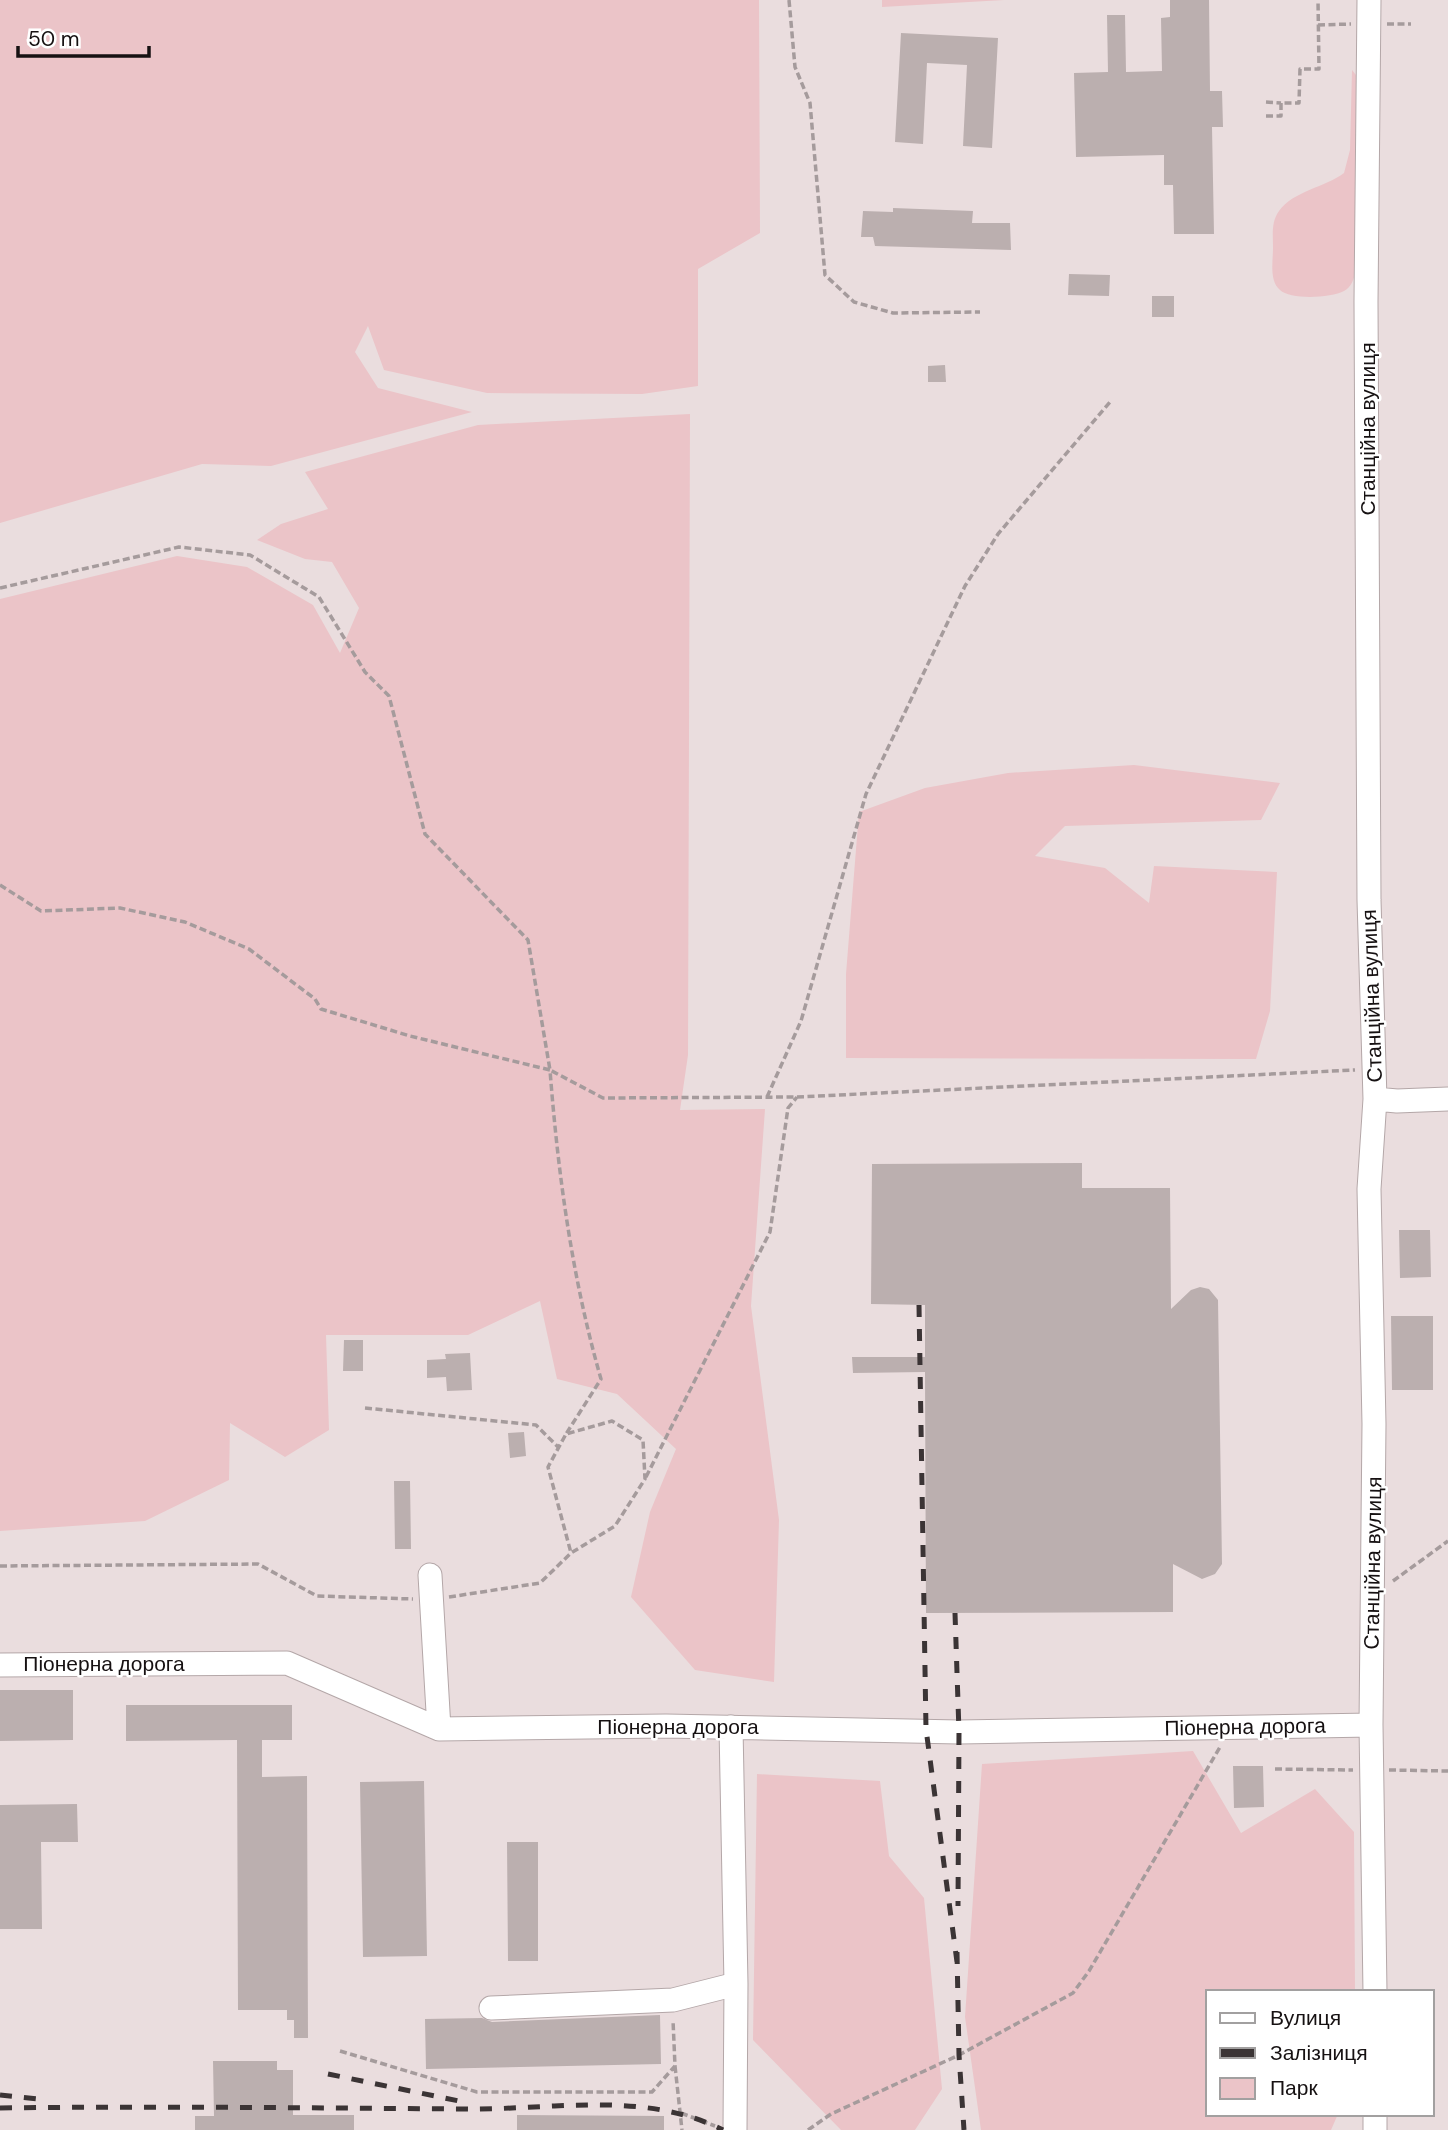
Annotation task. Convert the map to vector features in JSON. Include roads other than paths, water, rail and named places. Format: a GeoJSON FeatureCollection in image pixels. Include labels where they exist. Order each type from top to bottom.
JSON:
{"type":"FeatureCollection","features":[{"type":"Feature","properties":{"kind":"street","name":"Станційна вулиця"},"geometry":{"type":"LineString","coordinates":[[1369,0],[1366,302],[1369,900],[1375,1070],[1369,1189],[1374,1424],[1371,1725],[1375,1990]]}},
{"type":"Feature","properties":{"kind":"street"},"geometry":{"type":"LineString","coordinates":[[1375,1098],[1397,1101],[1448,1099]]}},
{"type":"Feature","properties":{"kind":"street"},"geometry":{"type":"LineString","coordinates":[[430,1575],[439,1729]]}},
{"type":"Feature","properties":{"kind":"street","name":"Піонерна дорога"},"geometry":{"type":"LineString","coordinates":[[0,1665],[287,1663],[439,1729],[731,1727],[960,1732],[1371,1725]]}},
{"type":"Feature","properties":{"kind":"street"},"geometry":{"type":"LineString","coordinates":[[731,1727],[736,1984],[735,2130]]}},
{"type":"Feature","properties":{"kind":"street"},"geometry":{"type":"LineString","coordinates":[[491,2008],[673,2000],[736,1984]]}},
{"type":"Feature","properties":{"kind":"railway"},"geometry":{"type":"LineString","coordinates":[[919,1305],[926,1729],[957,1962]]}},
{"type":"Feature","properties":{"kind":"railway"},"geometry":{"type":"LineString","coordinates":[[955,1613],[959,1732],[958,1906]]}},
{"type":"Feature","properties":{"kind":"railway"},"geometry":{"type":"LineString","coordinates":[[957,1952],[964,2130]]}},
{"type":"Feature","properties":{"kind":"railway"},"geometry":{"type":"LineString","coordinates":[[328,2074],[464,2102]]}},
{"type":"Feature","properties":{"kind":"railway"},"geometry":{"type":"LineString","coordinates":[[0,2095],[38,2099]]}},
{"type":"Feature","properties":{"kind":"railway"},"geometry":{"type":"LineString","coordinates":[[0,2108],[499,2109],[630,2106],[662,2110],[723,2130]]}}]}
